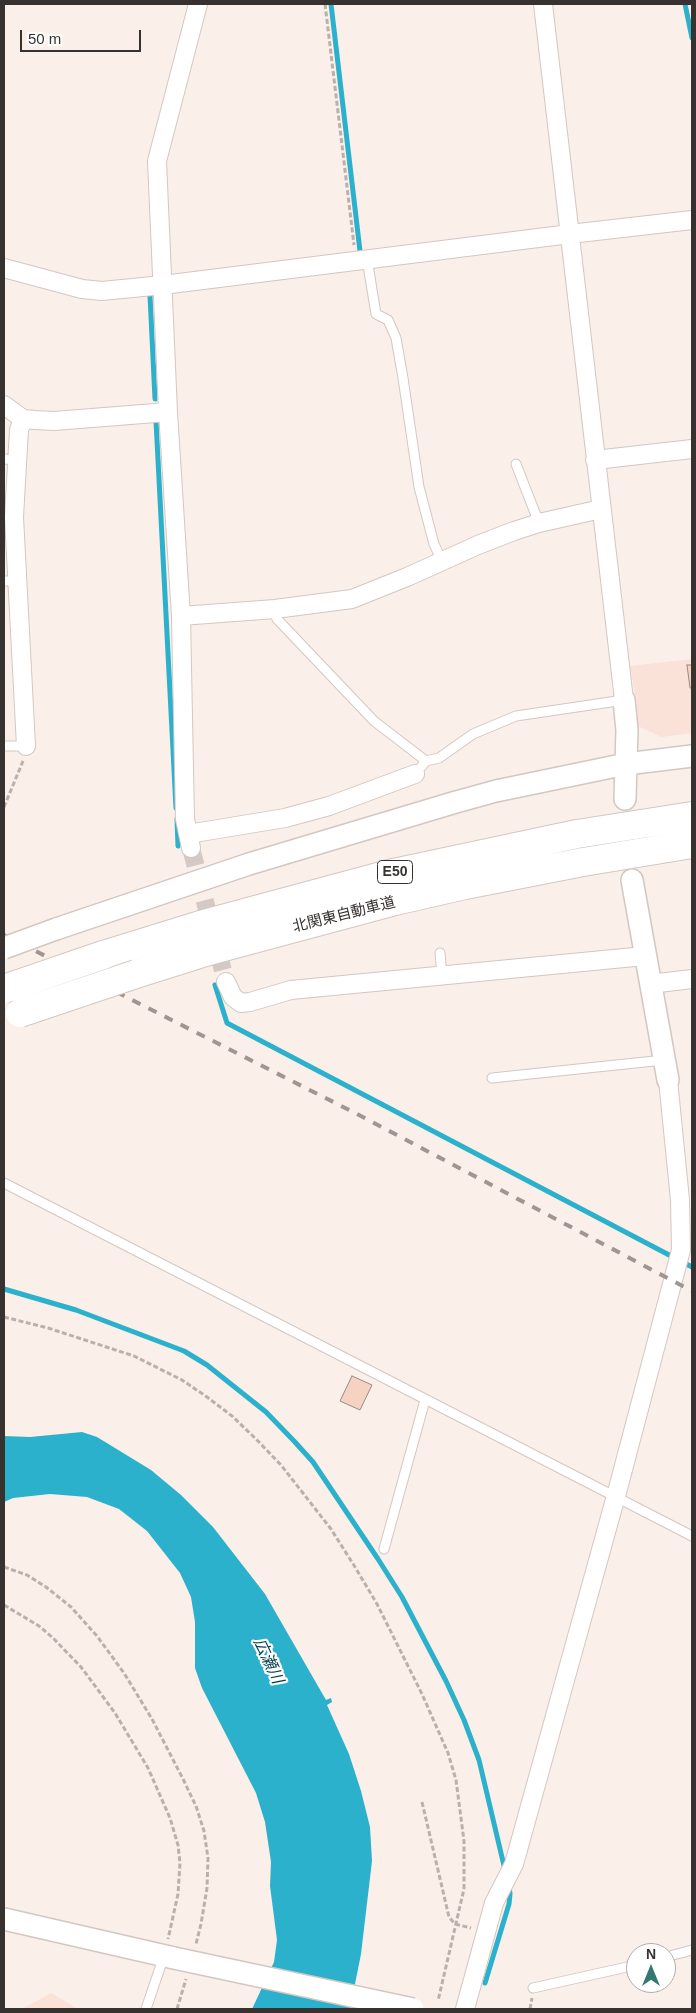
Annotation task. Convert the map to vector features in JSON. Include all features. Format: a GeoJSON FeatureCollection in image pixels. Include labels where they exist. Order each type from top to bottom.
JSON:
{"type":"FeatureCollection","features":[{"type":"Feature","properties":{"kind":"highway","name":"北関東自動車道"},"geometry":{"type":"LineString","coordinates":[[4,989],[210,922],[388,874],[577,834],[692,816]]}},
{"type":"Feature","properties":{"kind":"highway","name":"北関東自動車道"},"geometry":{"type":"LineString","coordinates":[[12,1016],[209,951],[395,901],[563,866],[692,844]]}},
{"type":"Feature","properties":{"kind":"street"},"geometry":{"type":"LineString","coordinates":[[198,4],[157,161],[168,412],[181,616],[185,819],[189,841],[329,806],[421,768]]}},
{"type":"Feature","properties":{"kind":"street"},"geometry":{"type":"LineString","coordinates":[[543,4],[624,700],[627,730],[625,799]]}},
{"type":"Feature","properties":{"kind":"street"},"geometry":{"type":"LineString","coordinates":[[4,268],[94,291],[163,286],[692,220]]}},
{"type":"Feature","properties":{"kind":"street"},"geometry":{"type":"LineString","coordinates":[[4,405],[22,419],[54,421],[168,412]]}},
{"type":"Feature","properties":{"kind":"street"},"geometry":{"type":"LineString","coordinates":[[22,419],[10,459],[14,517],[10,581],[26,746]]}},
{"type":"Feature","properties":{"kind":"street"},"geometry":{"type":"LineString","coordinates":[[595,460],[692,449]]}},
{"type":"Feature","properties":{"kind":"street"},"geometry":{"type":"LineString","coordinates":[[181,616],[275,609],[352,599],[478,544],[539,523],[601,509]]}},
{"type":"Feature","properties":{"kind":"street"},"geometry":{"type":"LineString","coordinates":[[4,948],[249,864],[422,812],[496,792],[626,764],[692,756]]}},
{"type":"Feature","properties":{"kind":"street"},"geometry":{"type":"LineString","coordinates":[[465,2009],[494,1903],[514,1864],[687,1249],[666,1070],[632,880]]}},
{"type":"Feature","properties":{"kind":"street"},"geometry":{"type":"LineString","coordinates":[[226,982],[233,997],[241,1003],[290,990],[645,956]]}},
{"type":"Feature","properties":{"kind":"street"},"geometry":{"type":"LineString","coordinates":[[650,984],[692,979]]}},
{"type":"Feature","properties":{"kind":"street"},"geometry":{"type":"LineString","coordinates":[[4,1919],[413,2009]]}},
{"type":"Feature","properties":{"kind":"lane"},"geometry":{"type":"LineString","coordinates":[[361,260],[376,314],[388,320],[396,338],[419,487],[434,544],[442,561]]}},
{"type":"Feature","properties":{"kind":"lane"},"geometry":{"type":"LineString","coordinates":[[516,464],[539,523]]}},
{"type":"Feature","properties":{"kind":"lane"},"geometry":{"type":"LineString","coordinates":[[275,609],[277,619],[421,768],[473,734],[516,716],[624,700]]}},
{"type":"Feature","properties":{"kind":"lane"},"geometry":{"type":"LineString","coordinates":[[4,746],[26,746]]}},
{"type":"Feature","properties":{"kind":"lane"},"geometry":{"type":"LineString","coordinates":[[440,953],[442,975]]}},
{"type":"Feature","properties":{"kind":"lane"},"geometry":{"type":"LineString","coordinates":[[492,1078],[666,1070]]}},
{"type":"Feature","properties":{"kind":"lane"},"geometry":{"type":"LineString","coordinates":[[4,1183],[692,1536]]}},
{"type":"Feature","properties":{"kind":"lane"},"geometry":{"type":"LineString","coordinates":[[384,1549],[425,1400]]}},
{"type":"Feature","properties":{"kind":"lane"},"geometry":{"type":"LineString","coordinates":[[676,1954],[692,1950]]}},
{"type":"Feature","properties":{"kind":"lane"},"geometry":{"type":"LineString","coordinates":[[146,2009],[177,1956]]}},
{"type":"Feature","properties":{"kind":"lane"},"geometry":{"type":"LineString","coordinates":[[533,1988],[626,1968]]}},
{"type":"Feature","properties":{"kind":"path"},"geometry":{"type":"LineString","coordinates":[[326,4],[361,260]]}},
{"type":"Feature","properties":{"kind":"path"},"geometry":{"type":"LineString","coordinates":[[4,807],[25,756],[26,746]]}},
{"type":"Feature","properties":{"kind":"path"},"geometry":{"type":"LineString","coordinates":[[4,1317],[48,1328],[114,1349],[156,1366],[182,1380],[232,1416],[256,1439],[281,1465],[331,1529],[377,1604],[422,1694],[448,1753],[456,1780],[464,1841],[464,1889],[438,2001]]}},
{"type":"Feature","properties":{"kind":"path"},"geometry":{"type":"LineString","coordinates":[[4,1567],[27,1575],[46,1587],[71,1607],[97,1636],[124,1673],[152,1719],[196,1806],[204,1831],[208,1858],[206,1888],[201,1924],[177,1956]]}},
{"type":"Feature","properties":{"kind":"path"},"geometry":{"type":"LineString","coordinates":[[4,1605],[39,1626],[81,1667],[115,1713],[162,1795],[175,1836],[180,1862],[177,2009]]}},
{"type":"Feature","properties":{"kind":"path"},"geometry":{"type":"LineString","coordinates":[[422,1802],[449,1917],[456,1924],[486,1932]]}},
{"type":"Feature","properties":{"kind":"shaded area"},"geometry":{"type":"Polygon","coordinates":[[[692,659],[692,733],[661,737],[638,726],[637,705],[630,666],[692,659]]]}},
{"type":"Feature","properties":{"kind":"shaded area"},"geometry":{"type":"Polygon","coordinates":[[[51,1993],[78,2009],[22,2009],[51,1993]]]}},
{"type":"Feature","properties":{"kind":"water","name":"広瀬川"},"geometry":{"type":"Polygon","coordinates":[[[82,1432],[97,1437],[151,1470],[181,1495],[213,1527],[265,1594],[326,1700],[331,1698],[332,1702],[327,1705],[349,1754],[370,1827],[372,1861],[361,1954],[350,2009],[252,2009],[274,1962],[277,1940],[270,1886],[271,1862],[265,1822],[256,1793],[202,1688],[195,1668],[195,1622],[191,1597],[180,1573],[147,1531],[119,1509],[87,1497],[50,1494],[13,1498],[4,1502],[4,1436],[30,1437],[82,1432]]]}},
{"type":"Feature","properties":{"kind":"building"},"geometry":{"type":"Polygon","coordinates":[[[687,665],[692,665],[692,688],[690,688],[687,665]]]}},
{"type":"Feature","properties":{"kind":"building"},"geometry":{"type":"Polygon","coordinates":[[[352,1376],[372,1385],[360,1410],[340,1401],[352,1376]]]}},
{"type":"Feature","properties":{"kind":"waterway"},"geometry":{"type":"LineString","coordinates":[[331,4],[360,251]]}},
{"type":"Feature","properties":{"kind":"waterway"},"geometry":{"type":"LineString","coordinates":[[685,4],[692,38]]}},
{"type":"Feature","properties":{"kind":"waterway"},"geometry":{"type":"LineString","coordinates":[[150,296],[155,399]]}},
{"type":"Feature","properties":{"kind":"waterway"},"geometry":{"type":"LineString","coordinates":[[156,421],[176,808]]}},
{"type":"Feature","properties":{"kind":"waterway"},"geometry":{"type":"LineString","coordinates":[[177,819],[178,846]]}},
{"type":"Feature","properties":{"kind":"waterway"},"geometry":{"type":"LineString","coordinates":[[215,985],[227,1023],[692,1267]]}},
{"type":"Feature","properties":{"kind":"waterway"},"geometry":{"type":"LineString","coordinates":[[4,1289],[76,1310],[184,1351],[207,1365],[266,1412],[313,1462],[402,1597],[446,1681],[464,1720],[479,1760],[505,1870]]}},
{"type":"Feature","properties":{"kind":"waterway"},"geometry":{"type":"LineString","coordinates":[[485,1983],[509,1904],[509,1886]]}},
{"type":"Feature","properties":{"kind":"tunnel"},"geometry":{"type":"LineString","coordinates":[[191,848],[226,982]]}},
{"type":"Feature","properties":{"kind":"railway"},"geometry":{"type":"LineString","coordinates":[[4,935],[359,1115],[692,1291]]}}]}
